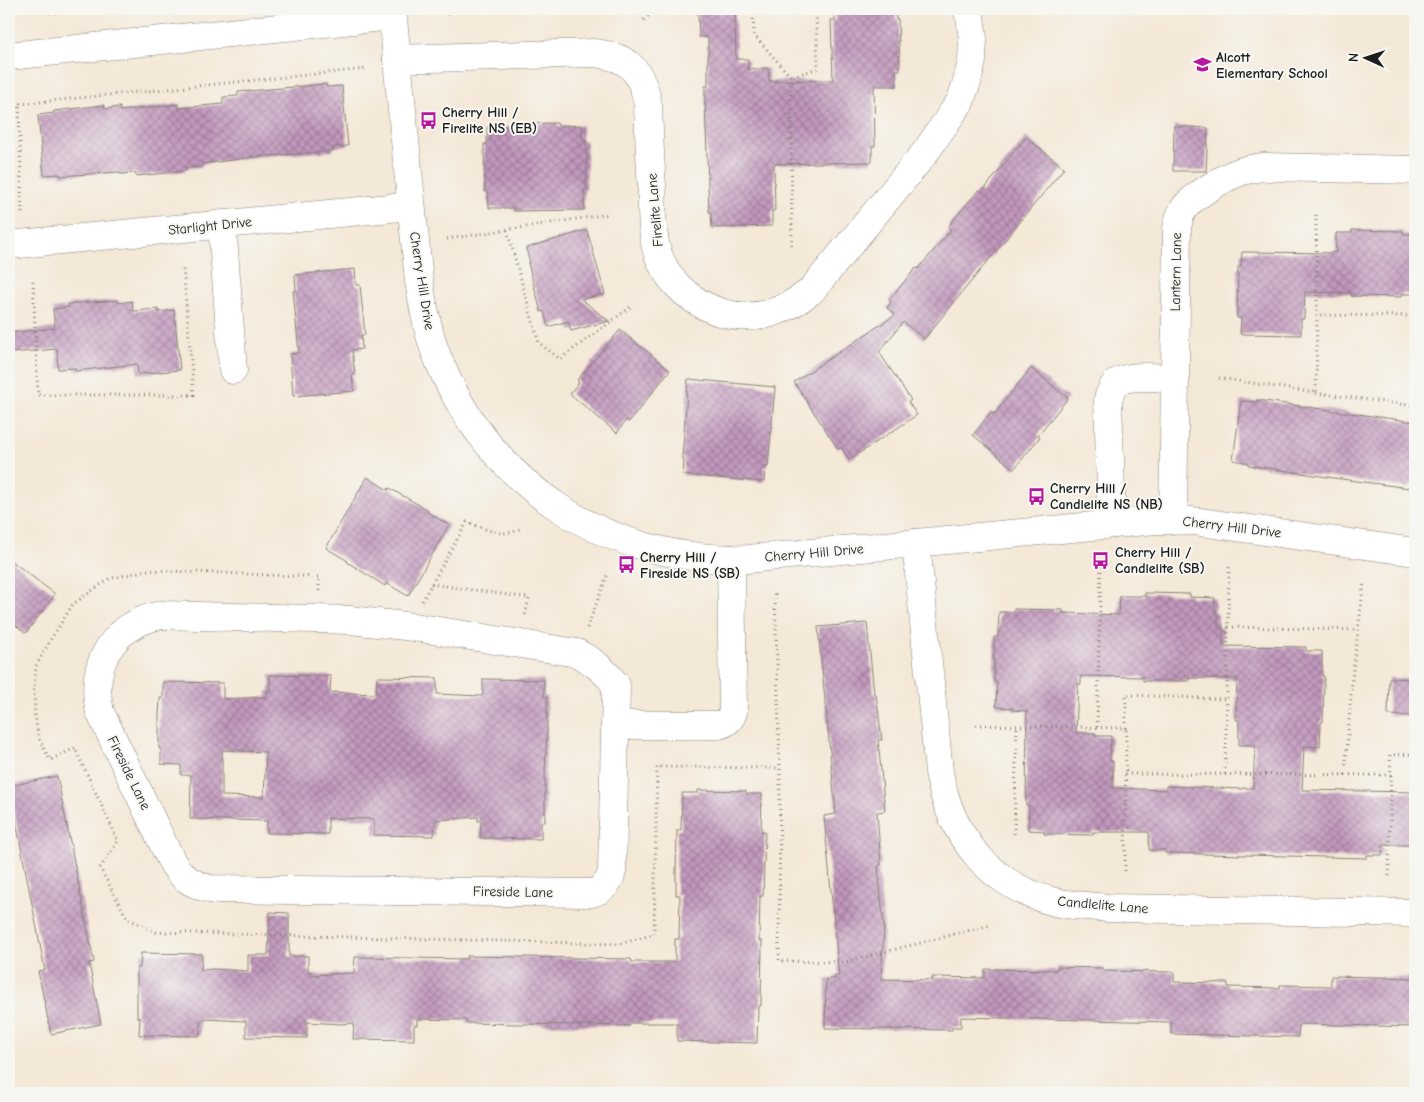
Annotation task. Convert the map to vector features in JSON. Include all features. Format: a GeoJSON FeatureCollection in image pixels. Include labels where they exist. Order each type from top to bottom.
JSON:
{"type":"FeatureCollection","features":[{"type":"Feature","properties":{"kind":"street","name":"Firelite Lane"},"geometry":{"type":"LineString","coordinates":[[397,59],[594,52],[608,54],[629,65],[637,73],[647,94],[653,230],[659,257],[674,282],[685,294],[699,304],[728,315],[750,317],[774,313],[794,304],[811,291],[924,154],[960,102],[967,82],[972,62],[973,39],[967,9]]}},
{"type":"Feature","properties":{"kind":"street","name":"Cherry Hill Drive"},"geometry":{"type":"LineString","coordinates":[[392,12],[419,282],[425,317],[435,351],[459,403],[493,450],[517,475],[565,512],[610,535],[642,546],[699,558],[748,559],[1156,520],[1193,521],[1415,552]]}},
{"type":"Feature","properties":{"kind":"street"},"geometry":{"type":"LineString","coordinates":[[9,56],[318,16],[392,12]]}},
{"type":"Feature","properties":{"kind":"street","name":"Lantern Lane"},"geometry":{"type":"LineString","coordinates":[[1173,520],[1177,229],[1178,219],[1182,211],[1188,203],[1228,176],[1251,168],[1415,170]]}},
{"type":"Feature","properties":{"kind":"street","name":"Starlight Drive"},"geometry":{"type":"LineString","coordinates":[[9,245],[411,206]]}},
{"type":"Feature","properties":{"kind":"street"},"geometry":{"type":"LineString","coordinates":[[222,224],[233,370]]}},
{"type":"Feature","properties":{"kind":"street"},"geometry":{"type":"LineString","coordinates":[[1112,524],[1108,399],[1111,390],[1123,379],[1132,377],[1175,378]]}},
{"type":"Feature","properties":{"kind":"street","name":"Candlelite Lane"},"geometry":{"type":"LineString","coordinates":[[916,543],[942,789],[953,820],[970,847],[993,871],[1007,882],[1056,902],[1109,908],[1415,913]]}},
{"type":"Feature","properties":{"kind":"street"},"geometry":{"type":"LineString","coordinates":[[616,725],[719,725],[724,724],[731,717],[730,559]]}},
{"type":"Feature","properties":{"kind":"street","name":"Fireside Lane"},"geometry":{"type":"LineString","coordinates":[[161,615],[350,620],[414,627],[577,653],[600,666],[609,674],[616,685],[616,725],[612,871],[606,886],[599,891],[591,894],[210,888],[191,882],[182,876],[176,868],[100,712],[97,687],[101,663],[115,640],[133,624],[151,617],[161,615]]}},
{"type":"Feature","properties":{"kind":"path"},"geometry":{"type":"LineString","coordinates":[[30,9],[51,12],[89,9]]}},
{"type":"Feature","properties":{"kind":"path"},"geometry":{"type":"LineString","coordinates":[[448,9],[448,16]]}},
{"type":"Feature","properties":{"kind":"path"},"geometry":{"type":"LineString","coordinates":[[644,20],[655,9]]}},
{"type":"Feature","properties":{"kind":"path"},"geometry":{"type":"LineString","coordinates":[[754,9],[754,35],[791,76],[792,245]]}},
{"type":"Feature","properties":{"kind":"path"},"geometry":{"type":"LineString","coordinates":[[791,76],[818,68],[816,9]]}},
{"type":"Feature","properties":{"kind":"path"},"geometry":{"type":"LineString","coordinates":[[22,213],[19,104],[366,69]]}},
{"type":"Feature","properties":{"kind":"path"},"geometry":{"type":"LineString","coordinates":[[447,239],[609,214]]}},
{"type":"Feature","properties":{"kind":"path"},"geometry":{"type":"LineString","coordinates":[[1316,214],[1316,393]]}},
{"type":"Feature","properties":{"kind":"path"},"geometry":{"type":"LineString","coordinates":[[507,230],[540,343],[560,359],[632,306]]}},
{"type":"Feature","properties":{"kind":"path"},"geometry":{"type":"LineString","coordinates":[[33,281],[38,395],[194,395],[183,267]]}},
{"type":"Feature","properties":{"kind":"path"},"geometry":{"type":"LineString","coordinates":[[1317,315],[1415,316]]}},
{"type":"Feature","properties":{"kind":"path"},"geometry":{"type":"LineString","coordinates":[[1219,378],[1415,406]]}},
{"type":"Feature","properties":{"kind":"path"},"geometry":{"type":"LineString","coordinates":[[419,606],[467,522],[498,533],[514,533],[523,527]]}},
{"type":"Feature","properties":{"kind":"path"},"geometry":{"type":"LineString","coordinates":[[1097,727],[1101,560]]}},
{"type":"Feature","properties":{"kind":"path"},"geometry":{"type":"LineString","coordinates":[[1225,774],[1229,563]]}},
{"type":"Feature","properties":{"kind":"path"},"geometry":{"type":"LineString","coordinates":[[319,596],[319,577],[147,570],[109,579],[73,604],[51,639],[36,666],[34,687],[39,739],[50,760],[75,748],[118,841],[100,868],[127,918],[156,932],[620,944],[654,934],[657,767],[780,768]]}},
{"type":"Feature","properties":{"kind":"path"},"geometry":{"type":"LineString","coordinates":[[586,632],[608,573]]}},
{"type":"Feature","properties":{"kind":"path"},"geometry":{"type":"LineString","coordinates":[[1345,775],[1352,680],[1364,582]]}},
{"type":"Feature","properties":{"kind":"path"},"geometry":{"type":"LineString","coordinates":[[431,584],[528,598],[524,621]]}},
{"type":"Feature","properties":{"kind":"path"},"geometry":{"type":"LineString","coordinates":[[775,594],[780,768],[779,961],[845,962],[991,925]]}},
{"type":"Feature","properties":{"kind":"path"},"geometry":{"type":"LineString","coordinates":[[1228,627],[1358,630]]}},
{"type":"Feature","properties":{"kind":"path"},"geometry":{"type":"LineString","coordinates":[[1125,870],[1126,695],[1227,699]]}},
{"type":"Feature","properties":{"kind":"path"},"geometry":{"type":"LineString","coordinates":[[976,725],[1126,728]]}},
{"type":"Feature","properties":{"kind":"path"},"geometry":{"type":"LineString","coordinates":[[1014,834],[1017,726]]}},
{"type":"Feature","properties":{"kind":"path"},"geometry":{"type":"LineString","coordinates":[[1388,876],[1390,755],[1415,754]]}},
{"type":"Feature","properties":{"kind":"path"},"geometry":{"type":"LineString","coordinates":[[1126,774],[1391,776]]}},
{"type":"Feature","properties":{"kind":"building"},"geometry":{"type":"Polygon","coordinates":[[[835,9],[895,9],[896,19],[898,19],[900,70],[896,70],[897,86],[874,86],[875,146],[872,146],[872,162],[774,164],[775,210],[772,211],[772,226],[712,228],[711,212],[709,212],[705,100],[705,86],[708,86],[708,37],[699,37],[698,13],[735,12],[736,59],[748,59],[748,69],[768,68],[769,81],[833,80],[831,20],[835,20],[835,9]]]}},
{"type":"Feature","properties":{"kind":"building"},"geometry":{"type":"Polygon","coordinates":[[[326,84],[327,87],[342,86],[348,146],[333,147],[333,151],[255,157],[202,164],[202,167],[185,168],[186,171],[136,176],[136,173],[120,174],[120,172],[60,176],[60,174],[44,175],[38,115],[54,113],[54,111],[104,105],[105,109],[120,107],[120,111],[179,104],[179,108],[223,104],[223,97],[238,96],[238,92],[326,84]]]}},
{"type":"Feature","properties":{"kind":"building"},"geometry":{"type":"Polygon","coordinates":[[[557,123],[558,126],[582,125],[582,141],[586,141],[587,155],[584,210],[514,211],[514,208],[489,208],[488,192],[485,192],[484,144],[487,144],[487,127],[512,127],[512,124],[557,123]]]}},
{"type":"Feature","properties":{"kind":"building"},"geometry":{"type":"Polygon","coordinates":[[[1174,126],[1208,128],[1206,171],[1173,171],[1174,126]]]}},
{"type":"Feature","properties":{"kind":"building"},"geometry":{"type":"Polygon","coordinates":[[[1026,137],[1064,168],[924,339],[903,322],[879,352],[911,400],[908,402],[917,415],[849,460],[841,447],[838,449],[794,382],[895,315],[887,308],[891,302],[889,300],[951,230],[948,227],[955,218],[979,190],[982,192],[1026,137]]]}},
{"type":"Feature","properties":{"kind":"building"},"geometry":{"type":"Polygon","coordinates":[[[587,230],[605,294],[581,299],[609,321],[571,331],[568,321],[548,327],[544,311],[541,312],[526,248],[587,230]]]}},
{"type":"Feature","properties":{"kind":"building"},"geometry":{"type":"Polygon","coordinates":[[[1352,230],[1403,231],[1403,234],[1415,234],[1415,294],[1402,294],[1402,297],[1351,296],[1351,293],[1305,292],[1304,319],[1301,319],[1301,335],[1240,334],[1241,318],[1237,318],[1238,267],[1241,267],[1242,252],[1336,253],[1336,233],[1352,233],[1352,230]]]}},
{"type":"Feature","properties":{"kind":"building"},"geometry":{"type":"Polygon","coordinates":[[[355,269],[356,285],[360,285],[365,335],[361,335],[362,349],[352,350],[355,374],[352,375],[354,391],[293,396],[290,354],[299,353],[293,291],[296,291],[295,275],[355,269]]]}},
{"type":"Feature","properties":{"kind":"building"},"geometry":{"type":"Polygon","coordinates":[[[118,300],[119,303],[132,301],[133,311],[158,309],[158,312],[174,310],[180,370],[138,374],[137,364],[75,371],[75,368],[58,369],[57,349],[10,353],[9,333],[55,328],[53,309],[69,307],[68,304],[118,300]]]}},
{"type":"Feature","properties":{"kind":"building"},"geometry":{"type":"Polygon","coordinates":[[[620,330],[670,370],[629,422],[626,420],[617,433],[570,394],[579,382],[577,380],[620,330]]]}},
{"type":"Feature","properties":{"kind":"building"},"geometry":{"type":"Polygon","coordinates":[[[1031,368],[1068,398],[1014,469],[973,435],[991,412],[994,414],[1031,368]]]}},
{"type":"Feature","properties":{"kind":"building"},"geometry":{"type":"Polygon","coordinates":[[[688,379],[775,387],[768,467],[765,466],[764,482],[683,475],[684,459],[682,459],[688,379]]]}},
{"type":"Feature","properties":{"kind":"building"},"geometry":{"type":"Polygon","coordinates":[[[1257,400],[1415,422],[1415,485],[1410,485],[1409,488],[1334,478],[1248,465],[1249,463],[1233,460],[1241,401],[1257,402],[1257,400]]]}},
{"type":"Feature","properties":{"kind":"building"},"geometry":{"type":"Polygon","coordinates":[[[367,477],[428,510],[427,512],[449,525],[408,596],[386,583],[385,586],[326,548],[367,477]]]}},
{"type":"Feature","properties":{"kind":"building"},"geometry":{"type":"Polygon","coordinates":[[[9,559],[55,594],[26,633],[9,620],[9,559]]]}},
{"type":"Feature","properties":{"kind":"building"},"geometry":{"type":"Polygon","coordinates":[[[1145,593],[1190,594],[1190,597],[1215,598],[1218,628],[1223,628],[1223,646],[1306,647],[1306,651],[1322,651],[1322,676],[1324,676],[1323,722],[1321,722],[1320,747],[1304,746],[1302,790],[1415,792],[1415,845],[1383,845],[1382,855],[1367,855],[1367,858],[1165,853],[1165,850],[1149,850],[1149,832],[1093,832],[1093,835],[1044,834],[1044,831],[1028,830],[1029,806],[1026,805],[1027,711],[996,707],[997,682],[994,682],[994,637],[998,637],[999,612],[1014,612],[1014,609],[1063,610],[1063,613],[1119,615],[1120,596],[1145,596],[1145,593]],[[1081,676],[1081,684],[1078,684],[1076,733],[1095,733],[1095,736],[1111,736],[1110,761],[1113,761],[1113,788],[1166,790],[1166,786],[1253,788],[1255,745],[1239,745],[1239,720],[1236,720],[1237,679],[1189,678],[1189,681],[1143,681],[1143,677],[1081,676]]]}},
{"type":"Feature","properties":{"kind":"building"},"geometry":{"type":"Polygon","coordinates":[[[867,623],[874,694],[876,694],[882,740],[878,740],[885,811],[877,812],[881,865],[878,866],[884,928],[881,979],[933,980],[932,977],[985,978],[985,969],[1057,970],[1057,967],[1103,968],[1103,971],[1174,972],[1174,982],[1228,983],[1228,987],[1280,988],[1280,985],[1331,986],[1331,976],[1415,978],[1415,1027],[1299,1024],[1298,1037],[1171,1034],[1171,1022],[961,1017],[961,1027],[952,1027],[952,1030],[825,1028],[826,979],[835,979],[835,976],[839,976],[824,816],[836,814],[818,627],[867,623]]]}},
{"type":"Feature","properties":{"kind":"building"},"geometry":{"type":"Polygon","coordinates":[[[270,675],[331,676],[330,692],[374,694],[376,693],[377,677],[437,678],[437,694],[481,696],[483,695],[483,679],[544,680],[544,696],[547,697],[547,729],[545,822],[541,822],[541,839],[480,838],[481,821],[478,821],[478,817],[435,820],[434,836],[374,835],[374,819],[328,818],[328,834],[267,833],[267,821],[190,819],[191,775],[181,775],[181,765],[161,764],[159,715],[160,698],[163,698],[163,682],[223,683],[223,699],[267,697],[267,691],[270,691],[270,675]],[[222,750],[222,796],[264,797],[266,752],[222,750]]]}},
{"type":"Feature","properties":{"kind":"building"},"geometry":{"type":"Polygon","coordinates":[[[1389,678],[1412,679],[1411,716],[1388,715],[1389,678]]]}},
{"type":"Feature","properties":{"kind":"building"},"geometry":{"type":"Polygon","coordinates":[[[57,776],[94,962],[89,963],[101,1024],[51,1034],[38,971],[45,970],[9,786],[57,776]]]}},
{"type":"Feature","properties":{"kind":"building"},"geometry":{"type":"Polygon","coordinates":[[[698,790],[746,791],[746,794],[762,794],[761,832],[765,831],[763,896],[760,896],[759,941],[762,941],[761,1006],[758,1006],[757,1043],[677,1041],[677,1023],[630,1023],[630,1026],[466,1023],[466,1020],[417,1019],[417,1025],[414,1025],[414,1040],[353,1039],[354,1023],[307,1022],[307,1038],[246,1037],[246,1021],[203,1019],[200,1020],[200,1036],[139,1035],[140,1017],[137,1018],[137,968],[140,968],[141,953],[202,954],[201,970],[248,971],[248,955],[268,955],[270,912],[289,913],[289,956],[308,956],[308,972],[311,972],[311,975],[354,973],[355,957],[467,959],[467,956],[631,959],[632,962],[675,962],[675,939],[679,939],[680,895],[676,895],[677,830],[681,830],[682,793],[698,793],[698,790]]]}},
{"type":"Feature","properties":{"kind":"place","name":"Alcott Elementary School"},"geometry":{"type":"Point","coordinates":[1202,65]}},
{"type":"Feature","properties":{"kind":"place","name":"Cherry Hill / Firelite NS (EB)"},"geometry":{"type":"Point","coordinates":[428,120]}},
{"type":"Feature","properties":{"kind":"place","name":"Cherry Hill / Candlelite NS (NB)"},"geometry":{"type":"Point","coordinates":[1036,496]}},
{"type":"Feature","properties":{"kind":"place","name":"Cherry Hill / Candlelite (SB)"},"geometry":{"type":"Point","coordinates":[1101,560]}},
{"type":"Feature","properties":{"kind":"place","name":"Cherry Hill / Fireside NS (SB)"},"geometry":{"type":"Point","coordinates":[626,565]}}]}
